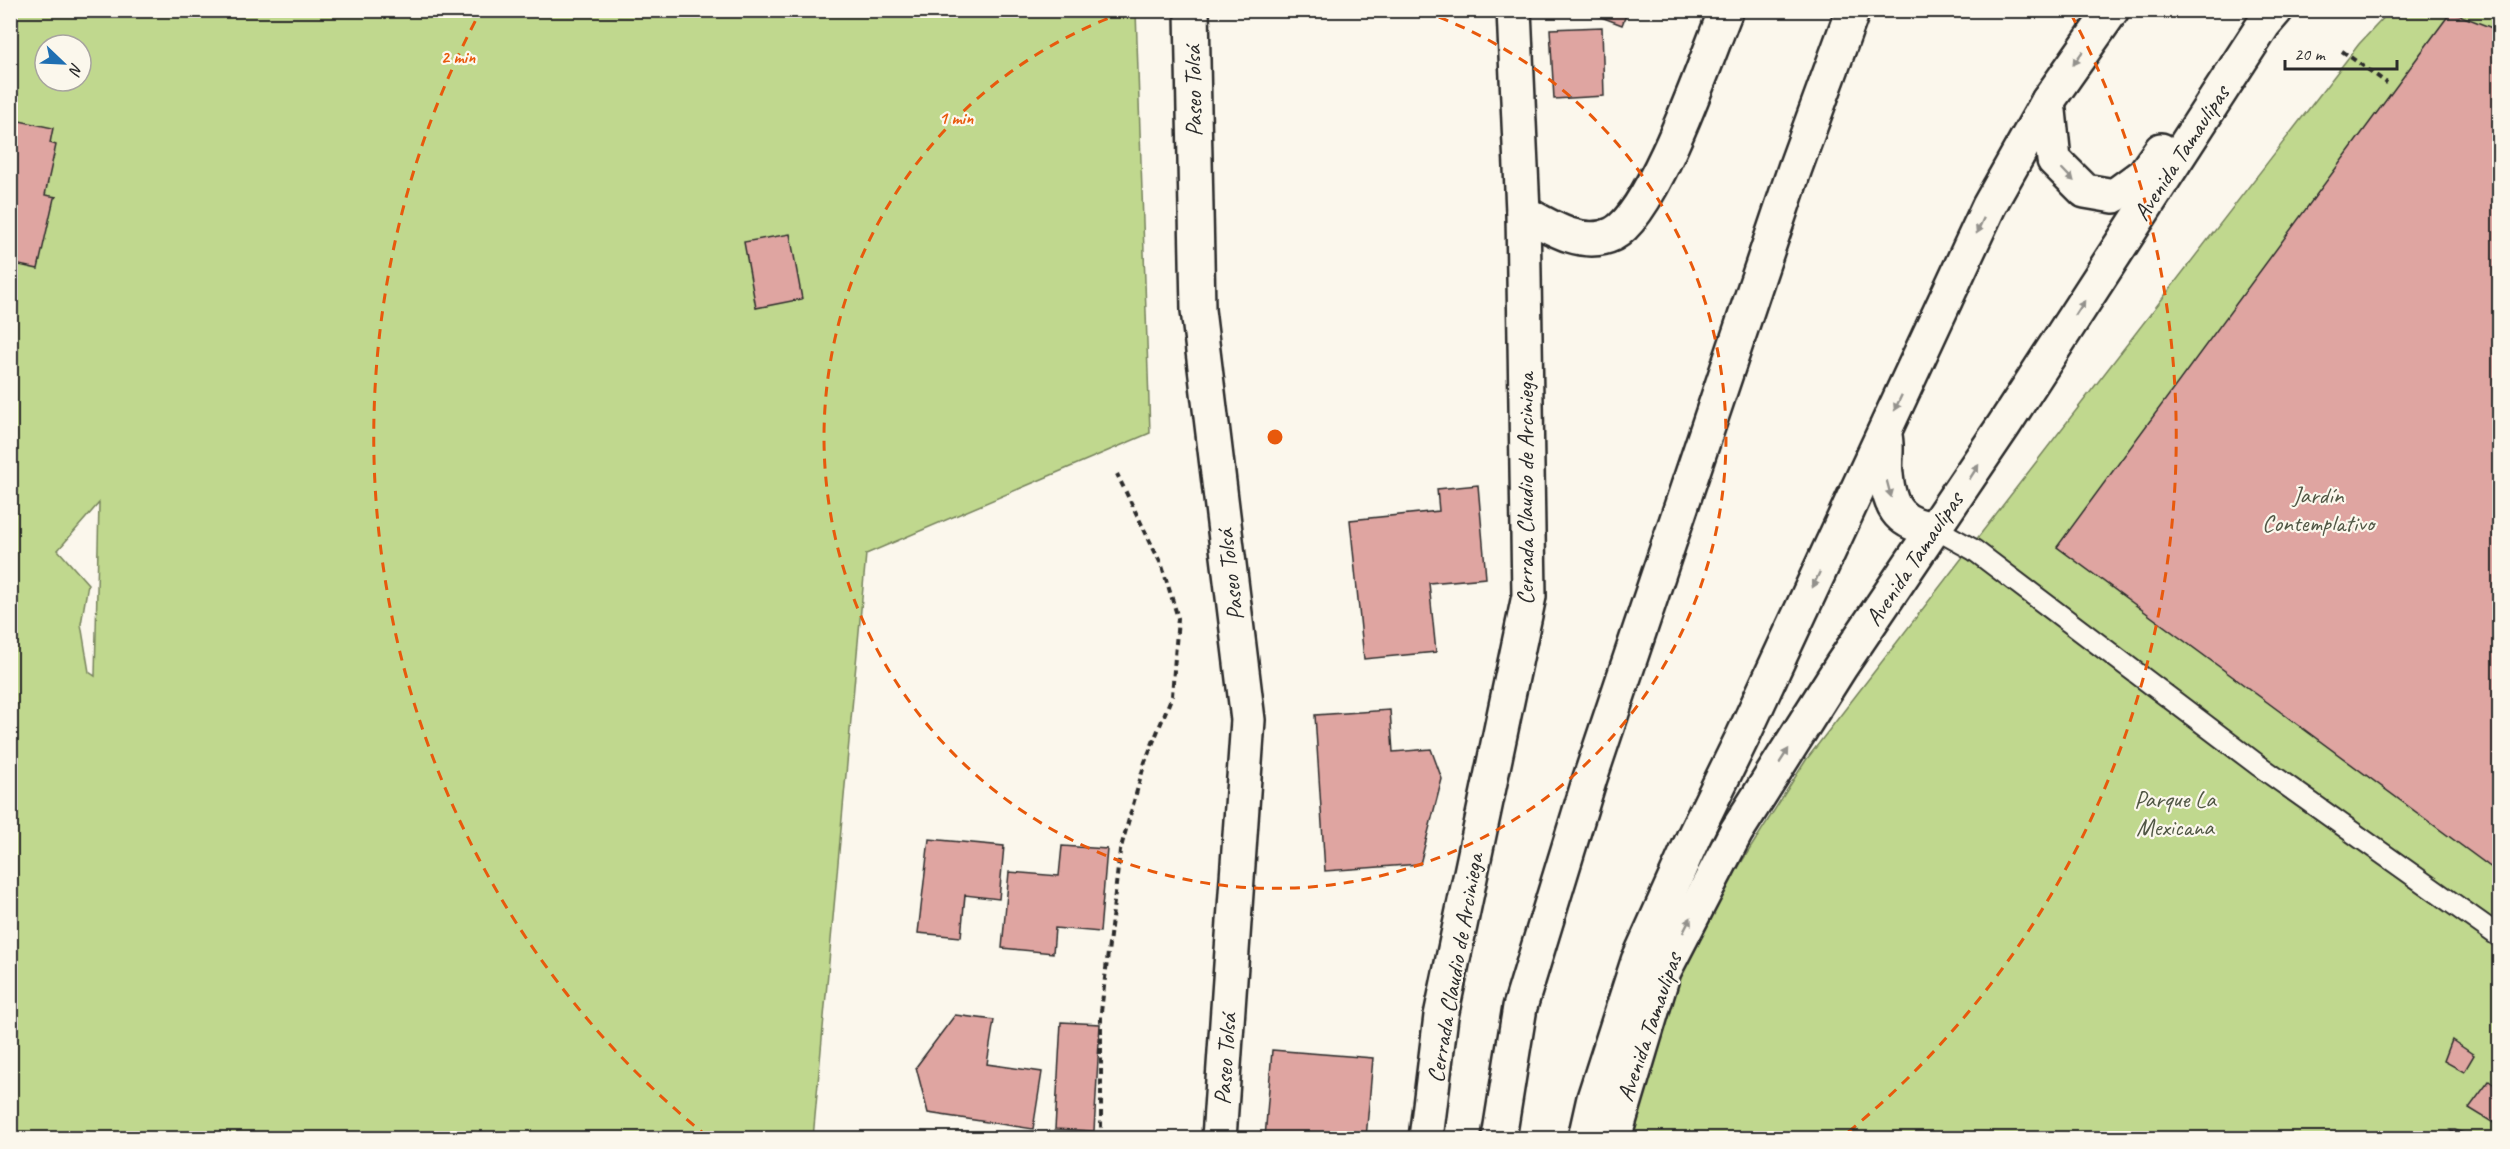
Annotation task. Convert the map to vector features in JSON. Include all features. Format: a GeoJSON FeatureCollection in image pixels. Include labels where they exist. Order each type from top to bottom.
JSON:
{"type":"FeatureCollection","features":[{"type":"Feature","properties":{"kind":"street","name":"Paseo Tolsá"},"geometry":{"type":"LineString","coordinates":[[1192,10],[1198,310],[1248,720],[1220,1138]]}},
{"type":"Feature","properties":{"kind":"street","name":"Cerrada Claudio de Arciniega"},"geometry":{"type":"LineString","coordinates":[[1426,1138],[1441,1016],[1529,596],[1523,212],[1514,10]]}},
{"type":"Feature","properties":{"kind":"street"},"geometry":{"type":"LineString","coordinates":[[1523,212],[1556,231],[1587,238],[1614,234],[1642,205],[1660,171],[1726,10]]}},
{"type":"Feature","properties":{"kind":"street"},"geometry":{"type":"LineString","coordinates":[[1499,1138],[1520,1006],[1590,778],[1795,168],[1853,10]]}},
{"type":"Feature","properties":{"kind":"street","name":"Avenida Tamaulipas"},"geometry":{"type":"LineString","coordinates":[[1585,1138],[1594,1098],[1638,962],[1694,836],[1989,206],[2048,101],[2112,10]]}},
{"type":"Feature","properties":{"kind":"street"},"geometry":{"type":"LineString","coordinates":[[2048,101],[2054,160],[2085,191],[2114,196],[2144,174],[2239,34],[2270,17]]}},
{"type":"Feature","properties":{"kind":"street","name":"Avenida Tamaulipas"},"geometry":{"type":"LineString","coordinates":[[1614,1138],[1664,970],[1736,832],[1841,666],[1936,529],[2270,17]]}},
{"type":"Feature","properties":{"kind":"street"},"geometry":{"type":"LineString","coordinates":[[1884,432],[1885,472],[1889,493],[1897,509],[1904,521],[1917,527],[1936,529]]}},
{"type":"Feature","properties":{"kind":"lane"},"geometry":{"type":"LineString","coordinates":[[1936,529],[1974,550],[2258,765],[2499,937]]}},
{"type":"Feature","properties":{"kind":"path"},"geometry":{"type":"LineString","coordinates":[[2342,51],[2387,84]]}},
{"type":"Feature","properties":{"kind":"path"},"geometry":{"type":"LineString","coordinates":[[1101,1138],[1101,1012],[1119,851],[1145,762],[1172,696],[1178,618],[1161,566],[1117,474]]}},
{"type":"Feature","properties":{"kind":"green space"},"geometry":{"type":"Polygon","coordinates":[[[10,11],[1136,11],[1150,433],[866,554],[813,1138],[11,1138],[10,11]],[[99,504],[58,550],[88,584],[81,624],[89,672],[95,676],[99,504]]]}},
{"type":"Feature","properties":{"kind":"green space","name":"Parque La Mexicana"},"geometry":{"type":"Polygon","coordinates":[[[2390,11],[2499,11],[2499,1138],[1633,1138],[1662,1031],[1686,962],[1734,874],[1806,760],[2359,44],[2390,11]]]}},
{"type":"Feature","properties":{"kind":"building"},"geometry":{"type":"Polygon","coordinates":[[[1583,10],[1628,10],[1622,25],[1583,10]]]}},
{"type":"Feature","properties":{"kind":"building","name":"Jardín Contemplativo"},"geometry":{"type":"Polygon","coordinates":[[[2451,12],[2500,31],[2500,874],[2057,547],[2451,12]]]}},
{"type":"Feature","properties":{"kind":"building"},"geometry":{"type":"Polygon","coordinates":[[[1602,27],[1604,96],[1554,99],[1550,29],[1602,27]]]}},
{"type":"Feature","properties":{"kind":"building"},"geometry":{"type":"Polygon","coordinates":[[[10,119],[53,128],[50,143],[56,145],[45,195],[57,197],[54,198],[38,269],[10,263],[10,119]]]}},
{"type":"Feature","properties":{"kind":"building"},"geometry":{"type":"Polygon","coordinates":[[[790,234],[802,299],[756,308],[744,242],[790,234]]]}},
{"type":"Feature","properties":{"kind":"building"},"geometry":{"type":"Polygon","coordinates":[[[1478,485],[1486,578],[1429,583],[1436,652],[1364,659],[1350,520],[1439,511],[1437,489],[1478,485]]]}},
{"type":"Feature","properties":{"kind":"building"},"geometry":{"type":"Polygon","coordinates":[[[1390,710],[1393,752],[1431,749],[1442,779],[1420,864],[1325,871],[1315,715],[1390,710]]]}},
{"type":"Feature","properties":{"kind":"building"},"geometry":{"type":"Polygon","coordinates":[[[929,839],[1004,846],[999,899],[965,895],[961,937],[918,933],[929,839]]]}},
{"type":"Feature","properties":{"kind":"building"},"geometry":{"type":"Polygon","coordinates":[[[1062,846],[1107,849],[1100,932],[1055,928],[1053,953],[1002,948],[1009,872],[1059,876],[1062,846]]]}},
{"type":"Feature","properties":{"kind":"building"},"geometry":{"type":"Polygon","coordinates":[[[955,1015],[994,1020],[987,1064],[1042,1072],[1033,1129],[928,1113],[916,1067],[955,1015]]]}},
{"type":"Feature","properties":{"kind":"building"},"geometry":{"type":"Polygon","coordinates":[[[1061,1022],[1100,1024],[1094,1131],[1055,1129],[1061,1022]]]}},
{"type":"Feature","properties":{"kind":"building"},"geometry":{"type":"Polygon","coordinates":[[[2452,1040],[2474,1055],[2464,1072],[2444,1061],[2452,1040]]]}},
{"type":"Feature","properties":{"kind":"building"},"geometry":{"type":"Polygon","coordinates":[[[1272,1050],[1373,1058],[1366,1138],[1265,1138],[1272,1050]]]}},
{"type":"Feature","properties":{"kind":"building"},"geometry":{"type":"Polygon","coordinates":[[[2489,1081],[2500,1089],[2500,1127],[2469,1108],[2489,1081]]]}},
{"type":"Feature","properties":{"kind":"building"},"geometry":{"type":"Polygon","coordinates":[[[2450,1130],[2455,1130],[2477,1138],[2459,1138],[2450,1130]]]}}]}
